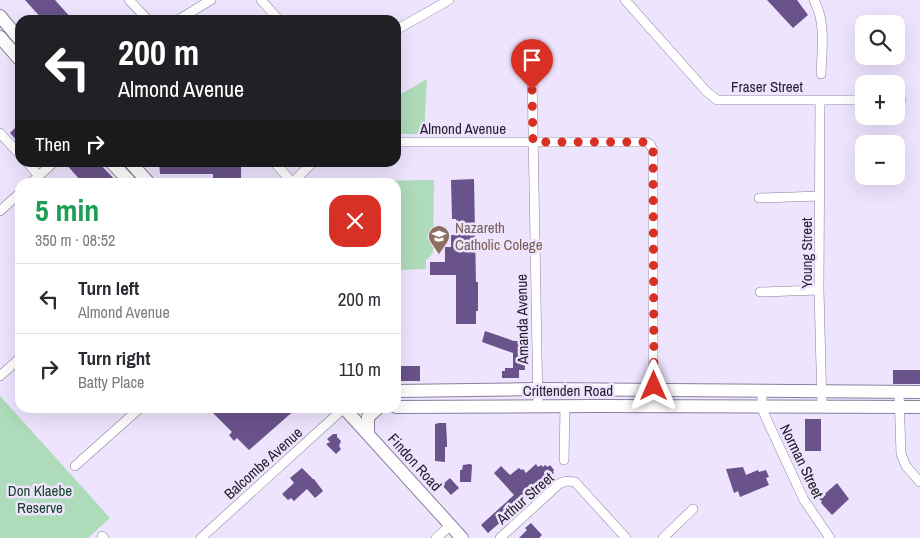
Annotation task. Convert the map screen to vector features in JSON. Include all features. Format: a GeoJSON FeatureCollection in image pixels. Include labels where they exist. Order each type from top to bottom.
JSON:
{"type":"FeatureCollection","features":[{"type":"Feature","properties":{"kind":"main road"},"geometry":{"type":"LineString","coordinates":[[0,16],[15,34]]}},
{"type":"Feature","properties":{"kind":"main road"},"geometry":{"type":"LineString","coordinates":[[0,37],[15,54]]}},
{"type":"Feature","properties":{"kind":"main road"},"geometry":{"type":"LineString","coordinates":[[116,167],[126,178]]}},
{"type":"Feature","properties":{"kind":"main road"},"geometry":{"type":"LineString","coordinates":[[134,167],[144,178]]}},
{"type":"Feature","properties":{"kind":"main road","name":"Crittenden Road"},"geometry":{"type":"LineString","coordinates":[[401,391],[920,392]]}},
{"type":"Feature","properties":{"kind":"main road","name":"Crittenden Road"},"geometry":{"type":"LineString","coordinates":[[401,407],[920,407]]}},
{"type":"Feature","properties":{"kind":"main road","name":"Findon Road"},"geometry":{"type":"LineString","coordinates":[[349,413],[462,538]]}},
{"type":"Feature","properties":{"kind":"main road"},"geometry":{"type":"LineString","coordinates":[[368,434],[368,417],[372,413]]}},
{"type":"Feature","properties":{"kind":"street"},"geometry":{"type":"LineString","coordinates":[[129,0],[143,15]]}},
{"type":"Feature","properties":{"kind":"street"},"geometry":{"type":"LineString","coordinates":[[186,15],[211,0]]}},
{"type":"Feature","properties":{"kind":"street"},"geometry":{"type":"LineString","coordinates":[[261,0],[274,15]]}},
{"type":"Feature","properties":{"kind":"street"},"geometry":{"type":"LineString","coordinates":[[401,27],[449,0]]}},
{"type":"Feature","properties":{"kind":"street","name":"Fraser Street"},"geometry":{"type":"LineString","coordinates":[[625,0],[706,91],[717,100],[855,100]]}},
{"type":"Feature","properties":{"kind":"street"},"geometry":{"type":"LineString","coordinates":[[814,0],[820,11],[822,39],[821,74]]}},
{"type":"Feature","properties":{"kind":"street","name":"Amanda Avenue"},"geometry":{"type":"LineString","coordinates":[[532,75],[538,406]]}},
{"type":"Feature","properties":{"kind":"street","name":"Young Street"},"geometry":{"type":"LineString","coordinates":[[820,100],[822,407]]}},
{"type":"Feature","properties":{"kind":"street"},"geometry":{"type":"LineString","coordinates":[[0,133],[15,150]]}},
{"type":"Feature","properties":{"kind":"street","name":"Almond Avenue"},"geometry":{"type":"LineString","coordinates":[[401,142],[646,142],[650,144],[653,150],[654,390]]}},
{"type":"Feature","properties":{"kind":"street"},"geometry":{"type":"LineString","coordinates":[[36,178],[48,167]]}},
{"type":"Feature","properties":{"kind":"street"},"geometry":{"type":"LineString","coordinates":[[278,167],[288,178]]}},
{"type":"Feature","properties":{"kind":"street"},"geometry":{"type":"LineString","coordinates":[[296,178],[308,167]]}},
{"type":"Feature","properties":{"kind":"street"},"geometry":{"type":"LineString","coordinates":[[759,198],[820,196]]}},
{"type":"Feature","properties":{"kind":"street"},"geometry":{"type":"LineString","coordinates":[[0,211],[15,198]]}},
{"type":"Feature","properties":{"kind":"street"},"geometry":{"type":"LineString","coordinates":[[760,292],[820,290]]}},
{"type":"Feature","properties":{"kind":"street"},"geometry":{"type":"LineString","coordinates":[[0,376],[15,362]]}},
{"type":"Feature","properties":{"kind":"street"},"geometry":{"type":"LineString","coordinates":[[653,406],[654,390]]}},
{"type":"Feature","properties":{"kind":"street","name":"Norman Street"},"geometry":{"type":"LineString","coordinates":[[762,391],[762,408],[804,500],[830,538]]}},
{"type":"Feature","properties":{"kind":"street"},"geometry":{"type":"LineString","coordinates":[[899,392],[902,454],[906,466],[920,482]]}},
{"type":"Feature","properties":{"kind":"street"},"geometry":{"type":"LineString","coordinates":[[564,406],[564,460]]}},
{"type":"Feature","properties":{"kind":"street"},"geometry":{"type":"LineString","coordinates":[[76,466],[134,413]]}},
{"type":"Feature","properties":{"kind":"street","name":"Balcombe Avenue"},"geometry":{"type":"LineString","coordinates":[[201,538],[338,413]]}},
{"type":"Feature","properties":{"kind":"street","name":"Arthur Street"},"geometry":{"type":"LineString","coordinates":[[500,538],[564,481],[575,482],[626,538]]}},
{"type":"Feature","properties":{"kind":"street"},"geometry":{"type":"LineString","coordinates":[[663,538],[693,509]]}},
{"type":"Feature","properties":{"kind":"street"},"geometry":{"type":"LineString","coordinates":[[436,538],[450,525]]}},
{"type":"Feature","properties":{"kind":"green space"},"geometry":{"type":"Polygon","coordinates":[[[427,79],[424,134],[401,134],[401,94],[427,79]]]}},
{"type":"Feature","properties":{"kind":"green space"},"geometry":{"type":"Polygon","coordinates":[[[434,180],[433,253],[426,260],[426,269],[401,270],[401,181],[434,180]]]}},
{"type":"Feature","properties":{"kind":"green space","name":"Don Klaebe Reserve"},"geometry":{"type":"Polygon","coordinates":[[[0,396],[110,518],[88,538],[0,538],[0,396]]]}},
{"type":"Feature","properties":{"kind":"building"},"geometry":{"type":"Polygon","coordinates":[[[25,0],[55,0],[68,15],[38,15],[25,0]]]}},
{"type":"Feature","properties":{"kind":"building"},"geometry":{"type":"Polygon","coordinates":[[[767,0],[797,0],[808,15],[793,28],[767,0]]]}},
{"type":"Feature","properties":{"kind":"building"},"geometry":{"type":"Polygon","coordinates":[[[15,128],[15,138],[10,133],[15,128]]]}},
{"type":"Feature","properties":{"kind":"building"},"geometry":{"type":"Polygon","coordinates":[[[68,167],[103,167],[113,178],[78,178],[68,167]]]}},
{"type":"Feature","properties":{"kind":"building"},"geometry":{"type":"Polygon","coordinates":[[[159,167],[241,167],[241,178],[213,178],[213,174],[160,174],[159,167]]]}},
{"type":"Feature","properties":{"kind":"building"},"geometry":{"type":"Polygon","coordinates":[[[474,179],[478,311],[476,311],[476,324],[456,324],[456,275],[430,275],[430,262],[445,262],[445,247],[451,247],[451,235],[456,235],[456,219],[452,219],[451,180],[474,179]]]}},
{"type":"Feature","properties":{"kind":"building"},"geometry":{"type":"Polygon","coordinates":[[[485,331],[514,341],[524,341],[525,370],[519,370],[519,378],[502,378],[502,371],[505,371],[505,368],[513,368],[513,353],[482,342],[485,331]]]}},
{"type":"Feature","properties":{"kind":"building"},"geometry":{"type":"Polygon","coordinates":[[[401,366],[420,366],[420,381],[401,381],[401,366]]]}},
{"type":"Feature","properties":{"kind":"building"},"geometry":{"type":"Polygon","coordinates":[[[893,370],[920,370],[920,384],[893,384],[893,370]]]}},
{"type":"Feature","properties":{"kind":"building"},"geometry":{"type":"Polygon","coordinates":[[[213,413],[291,413],[249,450],[237,438],[234,441],[229,435],[232,432],[213,413]]]}},
{"type":"Feature","properties":{"kind":"building"},"geometry":{"type":"Polygon","coordinates":[[[805,419],[821,419],[821,451],[805,451],[805,419]]]}},
{"type":"Feature","properties":{"kind":"building"},"geometry":{"type":"Polygon","coordinates":[[[446,423],[447,447],[445,447],[445,462],[435,461],[435,424],[446,423]]]}},
{"type":"Feature","properties":{"kind":"building"},"geometry":{"type":"Polygon","coordinates":[[[333,434],[337,434],[341,441],[339,446],[341,449],[336,454],[326,444],[330,442],[327,439],[333,434]]]}},
{"type":"Feature","properties":{"kind":"building"},"geometry":{"type":"Polygon","coordinates":[[[536,464],[538,467],[545,465],[548,467],[550,465],[554,473],[535,487],[537,489],[531,494],[530,492],[519,502],[521,504],[488,533],[481,525],[514,495],[494,473],[501,466],[510,475],[519,468],[523,469],[526,473],[536,464]]]}},
{"type":"Feature","properties":{"kind":"building"},"geometry":{"type":"Polygon","coordinates":[[[463,465],[472,465],[471,482],[460,482],[460,470],[462,470],[463,465]]]}},
{"type":"Feature","properties":{"kind":"building"},"geometry":{"type":"Polygon","coordinates":[[[743,467],[746,475],[758,470],[759,472],[766,470],[769,477],[766,478],[769,485],[740,497],[738,491],[734,493],[726,469],[743,467]]]}},
{"type":"Feature","properties":{"kind":"building"},"geometry":{"type":"Polygon","coordinates":[[[302,468],[323,491],[315,498],[307,489],[294,501],[291,498],[288,500],[282,494],[294,483],[290,478],[302,468]]]}},
{"type":"Feature","properties":{"kind":"building"},"geometry":{"type":"Polygon","coordinates":[[[450,478],[459,488],[451,495],[442,485],[450,478]]]}},
{"type":"Feature","properties":{"kind":"building"},"geometry":{"type":"Polygon","coordinates":[[[837,483],[849,499],[832,515],[819,499],[837,483]]]}},
{"type":"Feature","properties":{"kind":"building"},"geometry":{"type":"Polygon","coordinates":[[[531,523],[542,535],[539,538],[519,538],[527,530],[525,528],[531,523]]]}},
{"type":"Feature","properties":{"kind":"place","name":"Nazareth Catholic Colege"},"geometry":{"type":"Point","coordinates":[439,255]}},
{"type":"Feature","properties":{"kind":"route"},"geometry":{"type":"LineString","coordinates":[[532,90],[533,142],[646,142],[650,144],[653,150],[654,386]]}}]}
